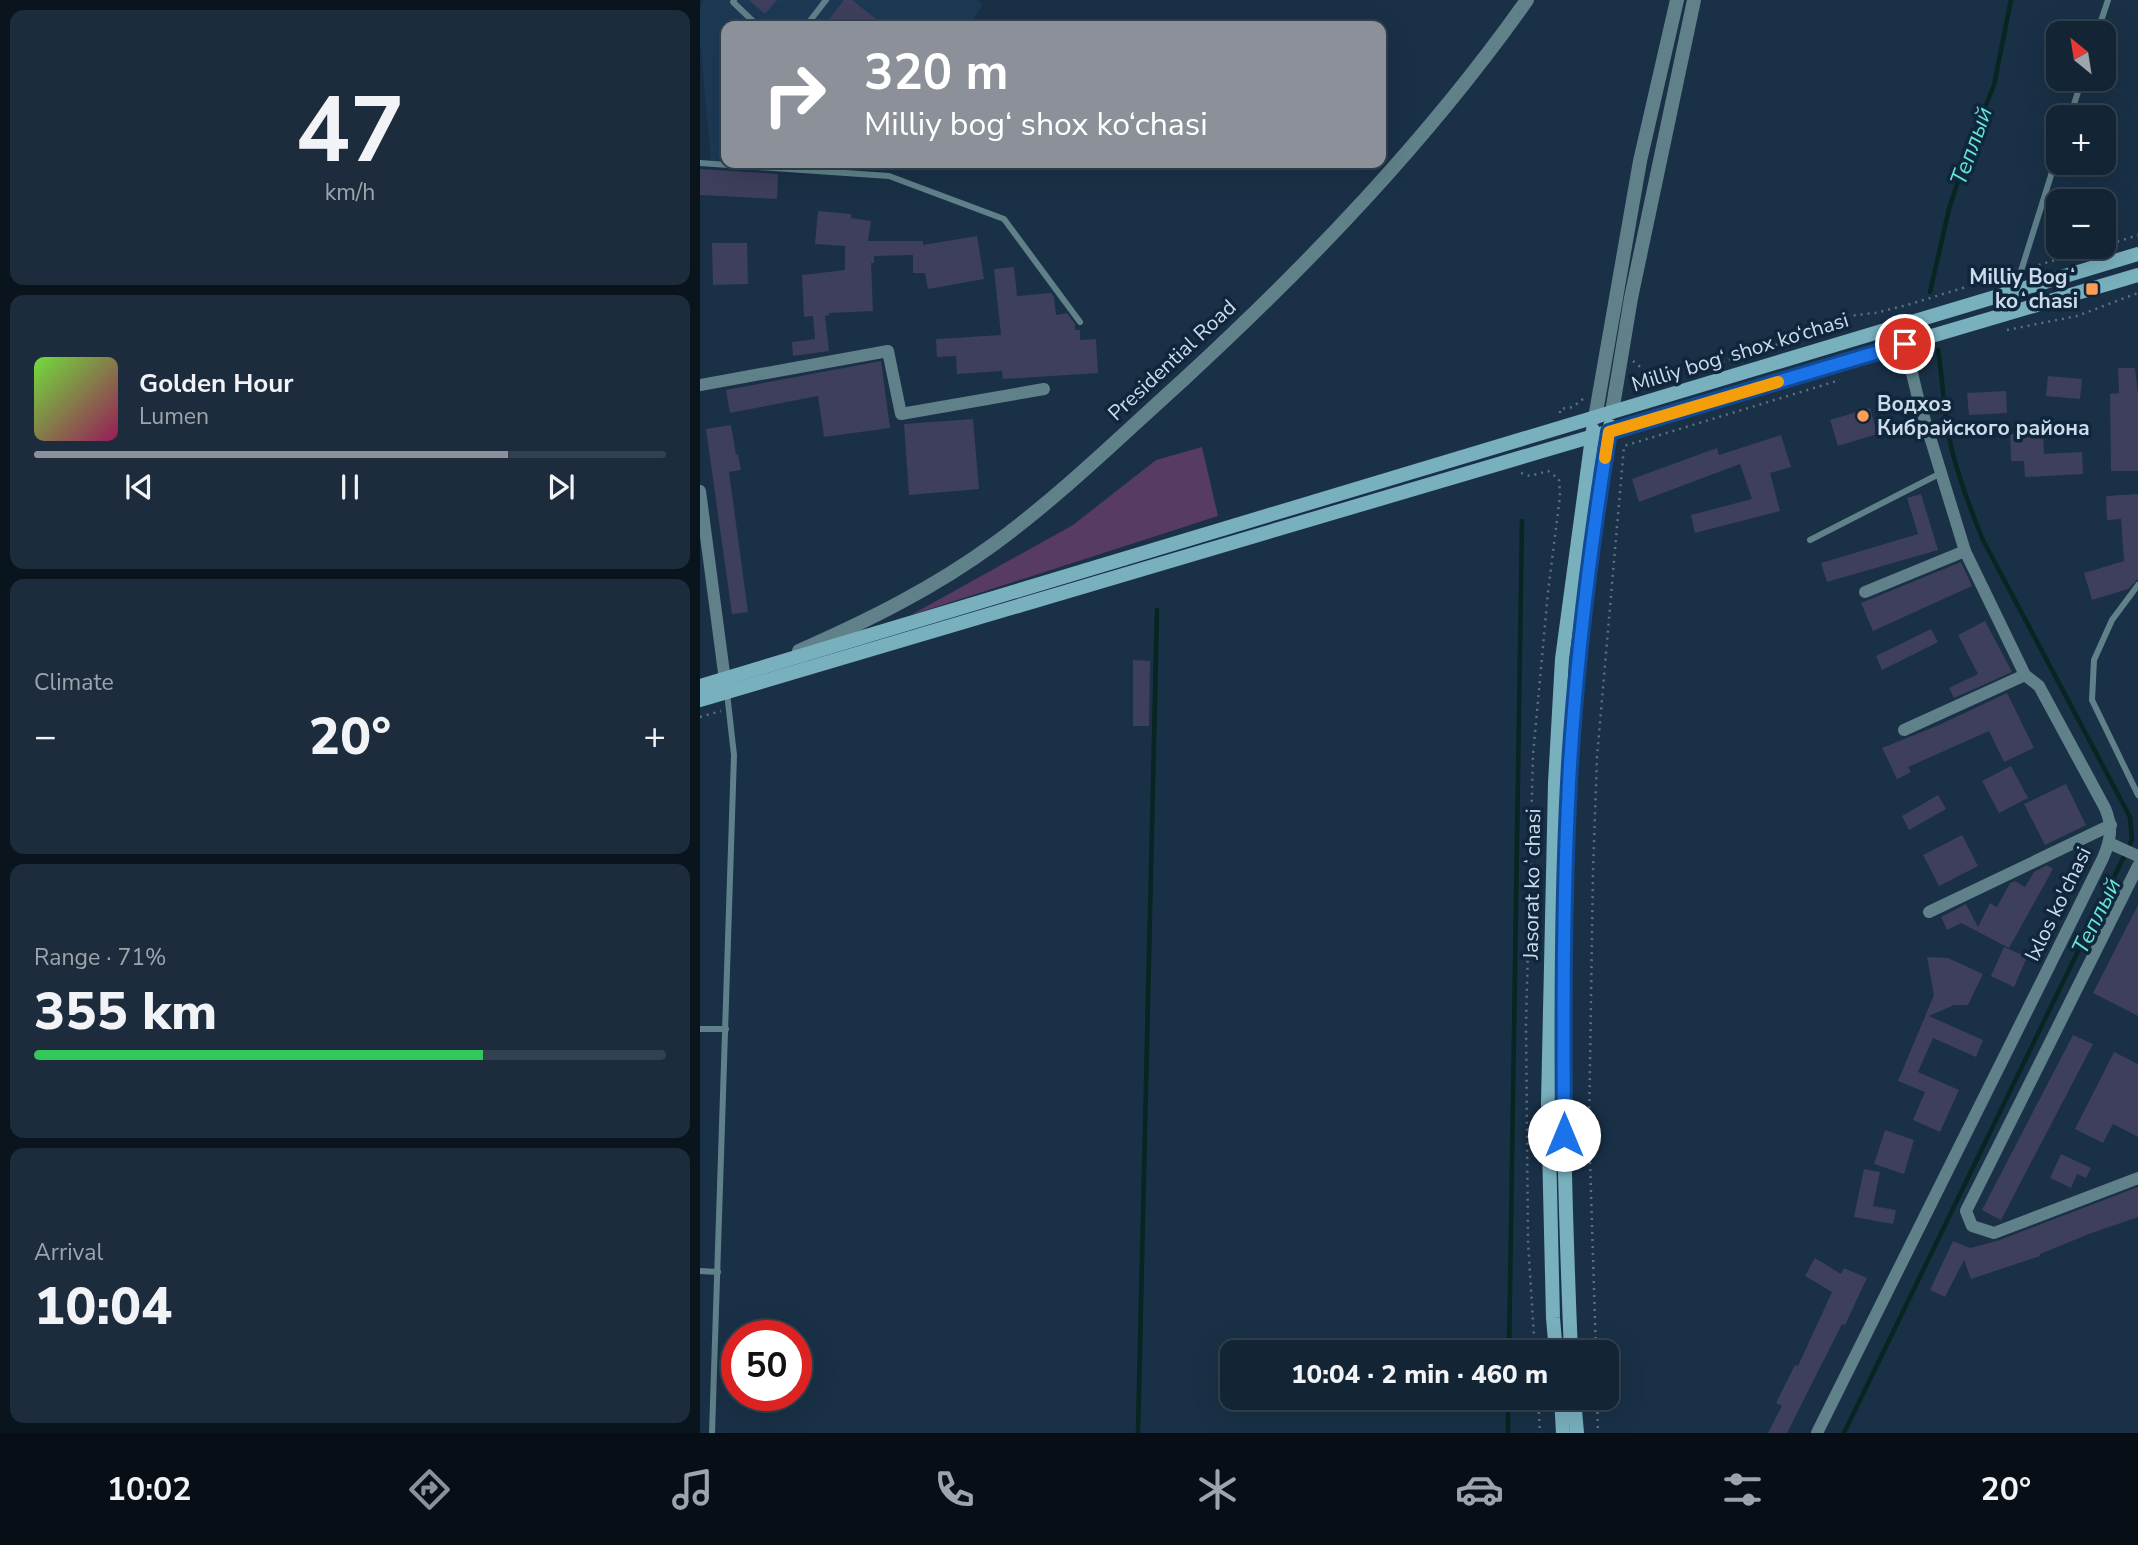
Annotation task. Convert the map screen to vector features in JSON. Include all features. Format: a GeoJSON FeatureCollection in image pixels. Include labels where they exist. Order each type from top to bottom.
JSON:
{"type":"FeatureCollection","features":[{"type":"Feature","properties":{"kind":"main road","name":"Milliy bog‘ shox ko‘chasi"},"geometry":{"type":"LineString","coordinates":[[726,685],[772,663],[2138,254]]}},
{"type":"Feature","properties":{"kind":"main road","name":"Milliy bog‘ shox ko‘chasi"},"geometry":{"type":"LineString","coordinates":[[726,685],[1592,438],[2138,275]]}},
{"type":"Feature","properties":{"kind":"main road","name":"Jasorat koʻchasi"},"geometry":{"type":"LineString","coordinates":[[1571,1340],[1564,1147],[1567,815],[1586,596],[1612,412]]}},
{"type":"Feature","properties":{"kind":"main road","name":"Jasorat koʻchasi"},"geometry":{"type":"LineString","coordinates":[[1555,1340],[1548,1103],[1555,783],[1562,659],[1595,418]]}},
{"type":"Feature","properties":{"kind":"main road"},"geometry":{"type":"LineString","coordinates":[[700,686],[726,685]]}},
{"type":"Feature","properties":{"kind":"main road"},"geometry":{"type":"LineString","coordinates":[[700,700],[726,685]]}},
{"type":"Feature","properties":{"kind":"main road"},"geometry":{"type":"LineString","coordinates":[[1562,1410],[1563,1433]]}},
{"type":"Feature","properties":{"kind":"main road"},"geometry":{"type":"LineString","coordinates":[[1575,1410],[1577,1433]]}},
{"type":"Feature","properties":{"kind":"street","name":"Presidential Road"},"geometry":{"type":"LineString","coordinates":[[772,663],[850,629],[958,568],[1002,539],[1058,493],[1207,358],[1326,240],[1437,116],[1527,0]]}},
{"type":"Feature","properties":{"kind":"street"},"geometry":{"type":"LineString","coordinates":[[1595,418],[1640,161],[1677,0]]}},
{"type":"Feature","properties":{"kind":"street"},"geometry":{"type":"LineString","coordinates":[[1612,412],[1631,298],[1694,0]]}},
{"type":"Feature","properties":{"kind":"street"},"geometry":{"type":"LineString","coordinates":[[1905,344],[1965,551],[2025,675],[2039,686],[2105,808],[2111,825],[1929,912]]}},
{"type":"Feature","properties":{"kind":"street"},"geometry":{"type":"LineString","coordinates":[[700,385],[888,351],[901,414],[1044,389]]}},
{"type":"Feature","properties":{"kind":"street"},"geometry":{"type":"LineString","coordinates":[[700,491],[726,685]]}},
{"type":"Feature","properties":{"kind":"street"},"geometry":{"type":"LineString","coordinates":[[1865,592],[1965,551]]}},
{"type":"Feature","properties":{"kind":"street"},"geometry":{"type":"LineString","coordinates":[[1903,730],[2025,675]]}},
{"type":"Feature","properties":{"kind":"street","name":"Ixlos ko'chasi"},"geometry":{"type":"LineString","coordinates":[[1817,1433],[2109,843],[2111,825]]}},
{"type":"Feature","properties":{"kind":"street"},"geometry":{"type":"LineString","coordinates":[[2109,843],[2132,854]]}},
{"type":"Feature","properties":{"kind":"street"},"geometry":{"type":"LineString","coordinates":[[2138,866],[1966,1211],[1972,1226],[1994,1233],[2138,1178]]}},
{"type":"Feature","properties":{"kind":"lane"},"geometry":{"type":"LineString","coordinates":[[734,0],[753,21]]}},
{"type":"Feature","properties":{"kind":"lane"},"geometry":{"type":"LineString","coordinates":[[810,21],[826,0]]}},
{"type":"Feature","properties":{"kind":"lane"},"geometry":{"type":"LineString","coordinates":[[2101,21],[2108,0]]}},
{"type":"Feature","properties":{"kind":"lane"},"geometry":{"type":"LineString","coordinates":[[700,163],[721,164]]}},
{"type":"Feature","properties":{"kind":"lane"},"geometry":{"type":"LineString","coordinates":[[773,168],[889,176],[1004,219],[1080,322]]}},
{"type":"Feature","properties":{"kind":"lane"},"geometry":{"type":"LineString","coordinates":[[2019,290],[2021,271],[2051,175]]}},
{"type":"Feature","properties":{"kind":"lane"},"geometry":{"type":"LineString","coordinates":[[1810,540],[1941,473]]}},
{"type":"Feature","properties":{"kind":"lane"},"geometry":{"type":"LineString","coordinates":[[2138,585],[2112,620],[2094,660],[2092,700],[2138,795]]}},
{"type":"Feature","properties":{"kind":"lane"},"geometry":{"type":"LineString","coordinates":[[712,1433],[734,755],[726,685]]}},
{"type":"Feature","properties":{"kind":"lane"},"geometry":{"type":"LineString","coordinates":[[700,1029],[726,1029]]}},
{"type":"Feature","properties":{"kind":"lane"},"geometry":{"type":"LineString","coordinates":[[700,1272],[718,1272]]}},
{"type":"Feature","properties":{"kind":"path"},"geometry":{"type":"LineString","coordinates":[[2116,242],[2138,235]]}},
{"type":"Feature","properties":{"kind":"path"},"geometry":{"type":"LineString","coordinates":[[1682,375],[1779,344],[1811,327],[1848,316],[1907,306],[2059,259]]}},
{"type":"Feature","properties":{"kind":"path"},"geometry":{"type":"LineString","coordinates":[[2004,330],[2077,316],[2138,293]]}},
{"type":"Feature","properties":{"kind":"path"},"geometry":{"type":"LineString","coordinates":[[1632,360],[1655,379],[1671,379]]}},
{"type":"Feature","properties":{"kind":"path"},"geometry":{"type":"LineString","coordinates":[[1596,1340],[1588,1129],[1593,872],[1598,757],[1624,446],[1843,379]]}},
{"type":"Feature","properties":{"kind":"path"},"geometry":{"type":"LineString","coordinates":[[1560,409],[1573,407],[1583,399]]}},
{"type":"Feature","properties":{"kind":"path"},"geometry":{"type":"LineString","coordinates":[[1521,472],[1530,476],[1548,471],[1553,473],[1559,479],[1560,496],[1533,755],[1526,1024],[1528,1241],[1534,1340]]}},
{"type":"Feature","properties":{"kind":"path"},"geometry":{"type":"LineString","coordinates":[[700,718],[730,708]]}},
{"type":"Feature","properties":{"kind":"path"},"geometry":{"type":"LineString","coordinates":[[1539,1410],[1540,1433]]}},
{"type":"Feature","properties":{"kind":"path"},"geometry":{"type":"LineString","coordinates":[[1597,1410],[1598,1433]]}},
{"type":"Feature","properties":{"kind":"shaded area"},"geometry":{"type":"Polygon","coordinates":[[[703,0],[977,0],[983,5],[972,21],[721,21],[721,163],[711,162],[700,42],[700,10],[703,0]]]}},
{"type":"Feature","properties":{"kind":"shaded area"},"geometry":{"type":"Polygon","coordinates":[[[1202,447],[1218,516],[911,615],[1073,525],[1156,460],[1202,447]]]}},
{"type":"Feature","properties":{"kind":"building"},"geometry":{"type":"Polygon","coordinates":[[[749,0],[777,0],[765,14],[749,0]]]}},
{"type":"Feature","properties":{"kind":"building"},"geometry":{"type":"Polygon","coordinates":[[[844,0],[852,0],[879,21],[832,21],[829,19],[844,0]]]}},
{"type":"Feature","properties":{"kind":"building"},"geometry":{"type":"Polygon","coordinates":[[[700,169],[778,174],[777,199],[700,195],[700,169]]]}},
{"type":"Feature","properties":{"kind":"building"},"geometry":{"type":"Polygon","coordinates":[[[818,211],[851,214],[851,218],[871,221],[868,241],[923,241],[923,245],[977,236],[984,279],[928,289],[925,273],[913,273],[913,255],[874,256],[874,263],[871,263],[873,311],[829,313],[825,316],[829,351],[793,356],[792,342],[815,339],[813,316],[804,317],[802,275],[845,270],[845,246],[815,244],[818,211]]]}},
{"type":"Feature","properties":{"kind":"building"},"geometry":{"type":"Polygon","coordinates":[[[712,243],[747,243],[748,284],[713,285],[712,243]]]}},
{"type":"Feature","properties":{"kind":"building"},"geometry":{"type":"Polygon","coordinates":[[[1014,267],[1017,296],[1051,293],[1056,315],[1067,313],[1075,324],[1075,330],[1080,330],[1080,340],[1096,339],[1098,373],[1003,379],[1002,371],[957,374],[956,356],[937,357],[936,339],[1001,335],[994,269],[1014,267]]]}},
{"type":"Feature","properties":{"kind":"building"},"geometry":{"type":"Polygon","coordinates":[[[881,361],[890,428],[824,437],[818,396],[730,413],[726,390],[881,361]]]}},
{"type":"Feature","properties":{"kind":"building"},"geometry":{"type":"Polygon","coordinates":[[[2118,368],[2135,368],[2138,393],[2138,471],[2111,471],[2110,394],[2119,393],[2118,368]]]}},
{"type":"Feature","properties":{"kind":"building"},"geometry":{"type":"Polygon","coordinates":[[[2048,376],[2082,379],[2080,399],[2046,396],[2048,376]]]}},
{"type":"Feature","properties":{"kind":"building"},"geometry":{"type":"Polygon","coordinates":[[[2006,391],[2007,413],[1969,415],[1967,393],[2006,391]]]}},
{"type":"Feature","properties":{"kind":"building"},"geometry":{"type":"Polygon","coordinates":[[[1870,408],[1877,434],[1838,446],[1830,420],[1870,408]]]}},
{"type":"Feature","properties":{"kind":"building"},"geometry":{"type":"Polygon","coordinates":[[[973,419],[979,489],[909,495],[904,424],[973,419]]]}},
{"type":"Feature","properties":{"kind":"building"},"geometry":{"type":"Polygon","coordinates":[[[731,425],[741,470],[729,472],[748,612],[732,614],[706,429],[731,425]]]}},
{"type":"Feature","properties":{"kind":"building"},"geometry":{"type":"Polygon","coordinates":[[[2043,432],[2044,454],[2082,452],[2083,474],[2025,477],[2024,461],[2011,461],[2010,434],[2043,432]]]}},
{"type":"Feature","properties":{"kind":"building"},"geometry":{"type":"Polygon","coordinates":[[[1781,435],[1791,467],[1770,473],[1780,511],[1695,533],[1691,515],[1752,499],[1740,464],[1639,502],[1632,479],[1717,448],[1719,455],[1781,435]]]}},
{"type":"Feature","properties":{"kind":"building"},"geometry":{"type":"Polygon","coordinates":[[[1921,494],[1938,550],[1827,582],[1821,563],[1918,534],[1907,498],[1921,494]]]}},
{"type":"Feature","properties":{"kind":"building"},"geometry":{"type":"Polygon","coordinates":[[[2138,494],[2138,579],[2128,589],[2092,600],[2084,573],[2124,561],[2121,519],[2107,520],[2106,496],[2138,494]]]}},
{"type":"Feature","properties":{"kind":"building"},"geometry":{"type":"Polygon","coordinates":[[[1961,562],[1972,586],[1873,631],[1861,603],[1961,562]]]}},
{"type":"Feature","properties":{"kind":"building"},"geometry":{"type":"Polygon","coordinates":[[[1985,621],[2012,672],[1954,698],[1949,688],[1978,674],[1958,635],[1985,621]]]}},
{"type":"Feature","properties":{"kind":"building"},"geometry":{"type":"Polygon","coordinates":[[[1931,629],[1938,642],[1882,670],[1876,656],[1931,629]]]}},
{"type":"Feature","properties":{"kind":"building"},"geometry":{"type":"Polygon","coordinates":[[[1133,660],[1150,661],[1149,726],[1133,726],[1133,660]]]}},
{"type":"Feature","properties":{"kind":"building"},"geometry":{"type":"Polygon","coordinates":[[[2007,693],[2034,748],[2004,762],[1989,731],[1908,767],[1911,772],[1897,779],[1882,748],[2007,693]]]}},
{"type":"Feature","properties":{"kind":"building"},"geometry":{"type":"Polygon","coordinates":[[[2011,766],[2028,798],[1999,813],[1982,781],[2011,766]]]}},
{"type":"Feature","properties":{"kind":"building"},"geometry":{"type":"Polygon","coordinates":[[[2066,784],[2086,825],[2045,845],[2024,804],[2066,784]]]}},
{"type":"Feature","properties":{"kind":"building"},"geometry":{"type":"Polygon","coordinates":[[[1938,795],[1946,809],[1909,830],[1902,816],[1938,795]]]}},
{"type":"Feature","properties":{"kind":"building"},"geometry":{"type":"Polygon","coordinates":[[[1962,835],[1978,866],[1939,886],[1923,855],[1962,835]]]}},
{"type":"Feature","properties":{"kind":"building"},"geometry":{"type":"Polygon","coordinates":[[[2047,865],[2053,869],[2009,948],[1961,923],[1947,930],[1941,917],[1966,904],[1978,927],[1990,903],[1997,907],[2010,883],[2015,881],[2025,887],[2034,872],[2047,865]]]}},
{"type":"Feature","properties":{"kind":"building"},"geometry":{"type":"Polygon","coordinates":[[[2138,905],[2138,1016],[2093,993],[2138,905]]]}},
{"type":"Feature","properties":{"kind":"building"},"geometry":{"type":"Polygon","coordinates":[[[2004,947],[2027,957],[2014,987],[1991,976],[2004,947]]]}},
{"type":"Feature","properties":{"kind":"building"},"geometry":{"type":"Polygon","coordinates":[[[1927,957],[1948,958],[1983,974],[1968,1005],[1954,1005],[1929,1016],[1983,1040],[1976,1057],[1933,1038],[1918,1072],[1959,1090],[1940,1132],[1913,1120],[1925,1092],[1898,1081],[1934,995],[1927,957]]]}},
{"type":"Feature","properties":{"kind":"building"},"geometry":{"type":"Polygon","coordinates":[[[2073,1035],[2093,1044],[2001,1220],[1982,1210],[2073,1035]]]}},
{"type":"Feature","properties":{"kind":"building"},"geometry":{"type":"Polygon","coordinates":[[[2114,1052],[2138,1064],[2138,1137],[2113,1124],[2103,1143],[2075,1129],[2114,1052]]]}},
{"type":"Feature","properties":{"kind":"building"},"geometry":{"type":"Polygon","coordinates":[[[1885,1130],[1914,1140],[1904,1174],[1874,1164],[1885,1130]]]}},
{"type":"Feature","properties":{"kind":"building"},"geometry":{"type":"Polygon","coordinates":[[[2061,1154],[2091,1168],[2086,1178],[2077,1174],[2071,1188],[2050,1178],[2061,1154]]]}},
{"type":"Feature","properties":{"kind":"building"},"geometry":{"type":"Polygon","coordinates":[[[1864,1169],[1880,1172],[1873,1206],[1896,1210],[1893,1224],[1854,1217],[1864,1169]]]}},
{"type":"Feature","properties":{"kind":"building"},"geometry":{"type":"Polygon","coordinates":[[[2138,1187],[2138,1217],[2089,1234],[2040,1256],[1971,1279],[1964,1260],[1945,1297],[1930,1290],[1953,1241],[1970,1248],[1997,1241],[2138,1187]]]}},
{"type":"Feature","properties":{"kind":"building"},"geometry":{"type":"Polygon","coordinates":[[[1815,1258],[1841,1274],[1844,1268],[1867,1278],[1787,1433],[1768,1433],[1782,1406],[1776,1403],[1795,1365],[1798,1366],[1832,1292],[1805,1276],[1815,1258]]]}},
{"type":"Feature","properties":{"kind":"waterway","name":"Теплый"},"geometry":{"type":"LineString","coordinates":[[1930,292],[1949,209],[1969,147],[1994,85],[2011,0]]}},
{"type":"Feature","properties":{"kind":"waterway","name":"Теплый"},"geometry":{"type":"LineString","coordinates":[[1844,1433],[2132,840],[2130,817],[1983,540],[1963,489],[1952,450],[1938,350]]}},
{"type":"Feature","properties":{"kind":"waterway"},"geometry":{"type":"LineString","coordinates":[[1509,1340],[1522,521]]}},
{"type":"Feature","properties":{"kind":"waterway"},"geometry":{"type":"LineString","coordinates":[[1138,1433],[1157,610]]}},
{"type":"Feature","properties":{"kind":"waterway"},"geometry":{"type":"LineString","coordinates":[[1508,1410],[1508,1433]]}},
{"type":"Feature","properties":{"kind":"slow traffic"},"geometry":{"type":"LineString","coordinates":[[1605,458],[1609,432],[1778,382]]}},
{"type":"Feature","properties":{"kind":"place","name":"Milliy Bogʻ koʻchasi"},"geometry":{"type":"Point","coordinates":[2092,289]}},
{"type":"Feature","properties":{"kind":"place","name":"Водхоз Кибрайского района"},"geometry":{"type":"Point","coordinates":[1863,416]}},
{"type":"Feature","properties":{"kind":"route"},"geometry":{"type":"LineString","coordinates":[[1564,1135],[1564,983],[1570,759],[1586,596],[1609,432],[1905,344]]}}]}
